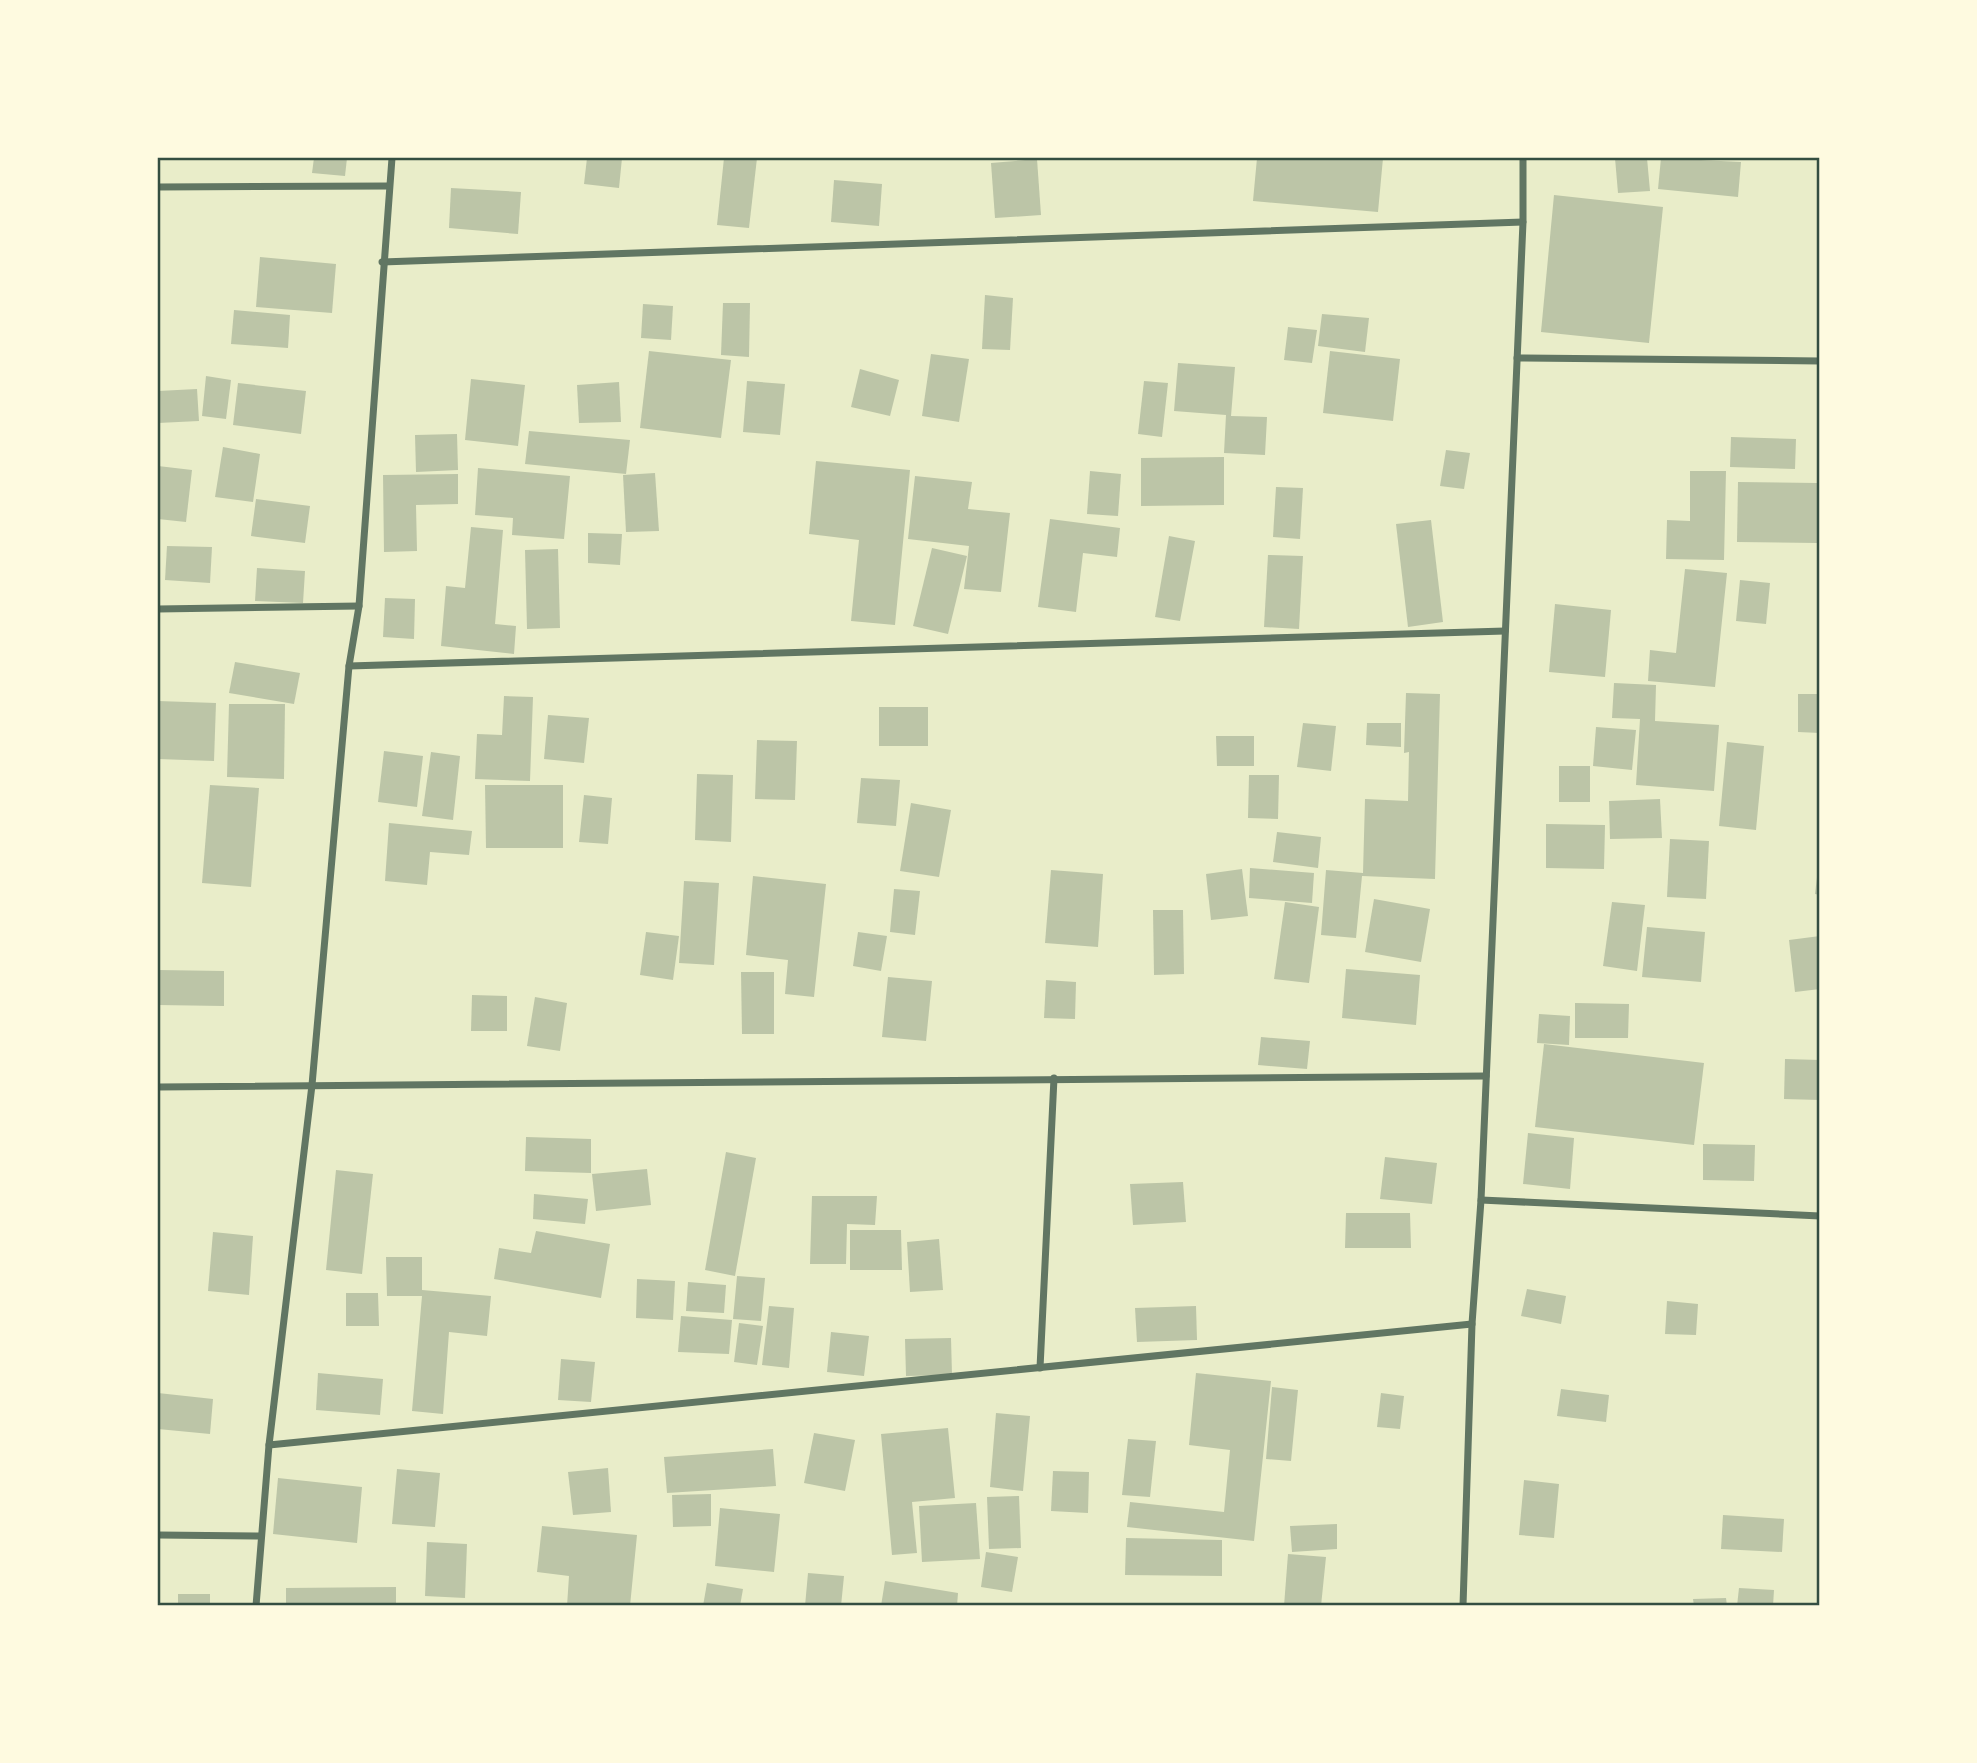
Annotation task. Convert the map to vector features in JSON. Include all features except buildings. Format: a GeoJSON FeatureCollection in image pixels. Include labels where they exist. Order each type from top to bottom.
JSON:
{"type":"FeatureCollection","features":[{"type":"Feature","properties":{"kind":"street"},"geometry":{"type":"LineString","coordinates":[[256,1605],[269,1445],[312,1085],[349,666],[359,607],[382,262],[392,158]]}},
{"type":"Feature","properties":{"kind":"street"},"geometry":{"type":"LineString","coordinates":[[1463,1605],[1472,1324],[1482,1200],[1523,222],[1522,158]]}},
{"type":"Feature","properties":{"kind":"street"},"geometry":{"type":"LineString","coordinates":[[158,187],[389,186]]}},
{"type":"Feature","properties":{"kind":"street"},"geometry":{"type":"LineString","coordinates":[[382,262],[1523,222]]}},
{"type":"Feature","properties":{"kind":"street"},"geometry":{"type":"LineString","coordinates":[[1517,358],[1819,361]]}},
{"type":"Feature","properties":{"kind":"street"},"geometry":{"type":"LineString","coordinates":[[158,608],[359,607]]}},
{"type":"Feature","properties":{"kind":"street"},"geometry":{"type":"LineString","coordinates":[[349,666],[1506,631]]}},
{"type":"Feature","properties":{"kind":"street"},"geometry":{"type":"LineString","coordinates":[[158,1087],[1486,1076]]}},
{"type":"Feature","properties":{"kind":"street"},"geometry":{"type":"LineString","coordinates":[[1040,1368],[1054,1078]]}},
{"type":"Feature","properties":{"kind":"street"},"geometry":{"type":"LineString","coordinates":[[1482,1200],[1819,1216]]}},
{"type":"Feature","properties":{"kind":"street"},"geometry":{"type":"LineString","coordinates":[[269,1445],[1472,1324]]}},
{"type":"Feature","properties":{"kind":"street"},"geometry":{"type":"LineString","coordinates":[[158,1535],[261,1536]]}}]}
